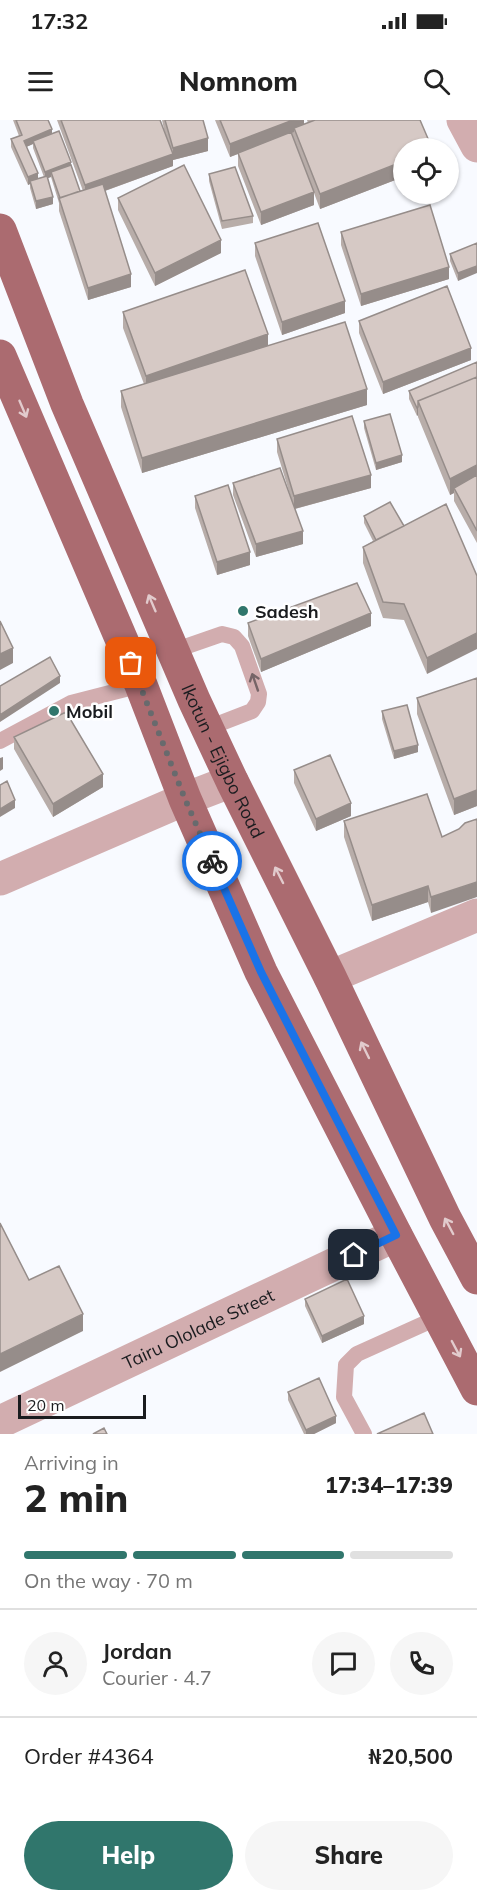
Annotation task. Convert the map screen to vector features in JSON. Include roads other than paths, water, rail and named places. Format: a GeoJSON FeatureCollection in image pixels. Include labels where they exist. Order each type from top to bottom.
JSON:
{"type":"FeatureCollection","features":[{"type":"Feature","properties":{"kind":"main road","name":"Ikotun - Ejigbo Road"},"geometry":{"type":"LineString","coordinates":[[0,230],[67,404],[173,651],[232,781],[330,977],[445,1218],[477,1278]]}},
{"type":"Feature","properties":{"kind":"main road"},"geometry":{"type":"LineString","coordinates":[[0,356],[141,685],[185,799],[261,972],[477,1389]]}},
{"type":"Feature","properties":{"kind":"street"},"geometry":{"type":"LineString","coordinates":[[463,120],[477,146]]}},
{"type":"Feature","properties":{"kind":"street"},"geometry":{"type":"LineString","coordinates":[[0,879],[232,781]]}},
{"type":"Feature","properties":{"kind":"street"},"geometry":{"type":"LineString","coordinates":[[330,977],[477,915]]}},
{"type":"Feature","properties":{"kind":"street","name":"Tairu Ololade Street"},"geometry":{"type":"LineString","coordinates":[[0,1422],[396,1235]]}},
{"type":"Feature","properties":{"kind":"lane"},"geometry":{"type":"LineString","coordinates":[[173,651],[222,634],[234,638],[242,646],[259,694],[258,702],[252,711],[208,728]]}},
{"type":"Feature","properties":{"kind":"lane"},"geometry":{"type":"LineString","coordinates":[[0,741],[71,703],[141,685]]}},
{"type":"Feature","properties":{"kind":"lane"},"geometry":{"type":"LineString","coordinates":[[364,1434],[344,1397],[346,1365],[357,1354],[439,1317]]}},
{"type":"Feature","properties":{"kind":"place","name":"Sadesh"},"geometry":{"type":"Point","coordinates":[243,611]}},
{"type":"Feature","properties":{"kind":"place","name":"Mobil"},"geometry":{"type":"Point","coordinates":[54,711]}}]}
